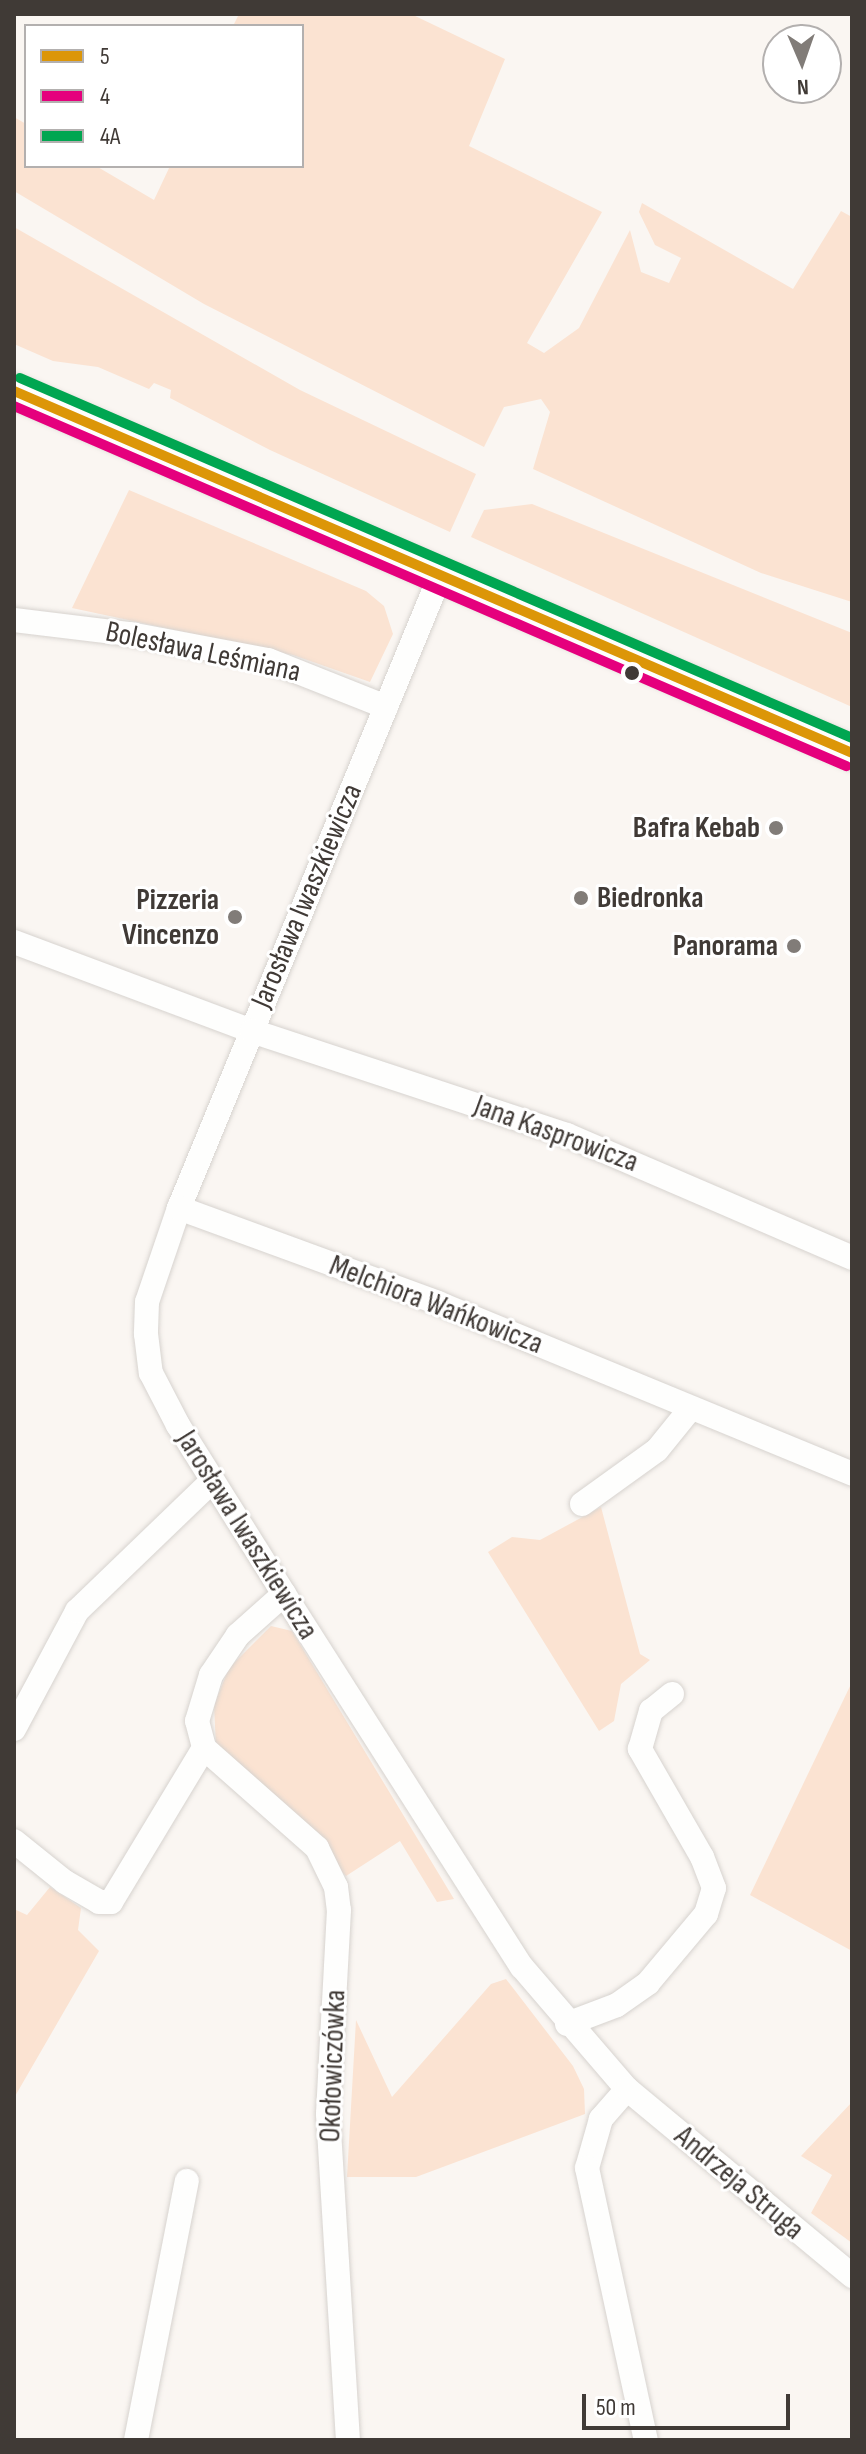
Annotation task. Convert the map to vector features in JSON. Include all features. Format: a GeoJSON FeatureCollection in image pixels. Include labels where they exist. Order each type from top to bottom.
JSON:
{"type":"FeatureCollection","features":[{"type":"Feature","properties":{"kind":"main road"},"geometry":{"type":"LineString","coordinates":[[14,391],[852,753]]}},
{"type":"Feature","properties":{"kind":"street","name":"Jarosława Iwaszkiewicza"},"geometry":{"type":"LineString","coordinates":[[440,576],[179,1208],[147,1302],[146,1334],[151,1373],[212,1481],[522,1967],[567,2024],[627,2089]]}},
{"type":"Feature","properties":{"kind":"street","name":"Bolesława Leśmiana"},"geometry":{"type":"LineString","coordinates":[[14,620],[130,634],[268,660],[386,707]]}},
{"type":"Feature","properties":{"kind":"street","name":"Jana Kasprowicza"},"geometry":{"type":"LineString","coordinates":[[14,942],[252,1031],[567,1135],[852,1258]]}},
{"type":"Feature","properties":{"kind":"street","name":"Melchiora Wańkowicza"},"geometry":{"type":"LineString","coordinates":[[179,1208],[438,1303],[852,1474]]}},
{"type":"Feature","properties":{"kind":"street"},"geometry":{"type":"LineString","coordinates":[[582,1504],[657,1450],[691,1408]]}},
{"type":"Feature","properties":{"kind":"street"},"geometry":{"type":"LineString","coordinates":[[14,1729],[77,1611],[212,1481]]}},
{"type":"Feature","properties":{"kind":"street"},"geometry":{"type":"LineString","coordinates":[[14,1841],[65,1882],[99,1902],[111,1902],[204,1748],[197,1721],[211,1675],[238,1635],[284,1594]]}},
{"type":"Feature","properties":{"kind":"street"},"geometry":{"type":"LineString","coordinates":[[567,2024],[617,2005],[648,1983],[706,1914],[714,1888],[702,1857],[640,1749],[651,1711],[672,1694]]}},
{"type":"Feature","properties":{"kind":"street","name":"Okołowiczówka"},"geometry":{"type":"LineString","coordinates":[[204,1748],[317,1848],[336,1887],[339,1910],[328,2114],[348,2440]]}},
{"type":"Feature","properties":{"kind":"street"},"geometry":{"type":"LineString","coordinates":[[627,2089],[601,2119],[587,2168],[646,2440]]}},
{"type":"Feature","properties":{"kind":"street","name":"Andrzeja Struga"},"geometry":{"type":"LineString","coordinates":[[627,2089],[852,2276]]}},
{"type":"Feature","properties":{"kind":"street"},"geometry":{"type":"LineString","coordinates":[[136,2440],[187,2181]]}},
{"type":"Feature","properties":{"kind":"shaded area"},"geometry":{"type":"Polygon","coordinates":[[[239,14],[411,14],[505,59],[469,146],[602,212],[527,343],[544,353],[579,328],[630,230],[641,272],[669,283],[681,258],[655,245],[639,212],[642,203],[793,289],[841,211],[852,217],[852,602],[761,573],[533,469],[550,412],[541,399],[504,407],[484,447],[204,304],[14,191],[14,117],[24,123],[24,168],[99,168],[154,200],[169,168],[304,168],[304,24],[234,24],[239,14]]]}},
{"type":"Feature","properties":{"kind":"shaded area"},"geometry":{"type":"Polygon","coordinates":[[[14,227],[300,390],[476,474],[450,532],[270,450],[170,398],[171,390],[154,383],[149,389],[98,367],[53,361],[14,344],[14,227]]]}},
{"type":"Feature","properties":{"kind":"shaded area"},"geometry":{"type":"Polygon","coordinates":[[[129,490],[366,591],[384,606],[393,634],[370,682],[293,655],[72,608],[129,490]]]}},
{"type":"Feature","properties":{"kind":"shaded area"},"geometry":{"type":"Polygon","coordinates":[[[532,504],[852,633],[852,707],[471,537],[484,510],[532,504]]]}},
{"type":"Feature","properties":{"kind":"shaded area"},"geometry":{"type":"Polygon","coordinates":[[[601,1507],[640,1654],[650,1660],[621,1684],[614,1721],[599,1731],[488,1552],[512,1537],[540,1540],[601,1507]]]}},
{"type":"Feature","properties":{"kind":"shaded area"},"geometry":{"type":"Polygon","coordinates":[[[271,1626],[292,1631],[454,1899],[437,1902],[400,1841],[346,1876],[216,1746],[214,1705],[229,1668],[271,1626]]]}},
{"type":"Feature","properties":{"kind":"shaded area"},"geometry":{"type":"Polygon","coordinates":[[[852,1682],[852,1951],[750,1895],[852,1682]]]}},
{"type":"Feature","properties":{"kind":"shaded area"},"geometry":{"type":"Polygon","coordinates":[[[50,1887],[81,1908],[78,1930],[99,1951],[14,2098],[14,1909],[27,1915],[50,1887]]]}},
{"type":"Feature","properties":{"kind":"shaded area"},"geometry":{"type":"Polygon","coordinates":[[[506,1979],[573,2066],[584,2089],[585,2114],[416,2177],[347,2177],[356,2020],[392,2097],[491,1984],[506,1979]]]}},
{"type":"Feature","properties":{"kind":"shaded area"},"geometry":{"type":"Polygon","coordinates":[[[852,2102],[852,2243],[811,2213],[832,2175],[801,2156],[852,2102]]]}},
{"type":"Feature","properties":{"kind":"transit line","name":"4A"},"geometry":{"type":"LineString","coordinates":[[20,378],[852,738]]}},
{"type":"Feature","properties":{"kind":"transit line","name":"5"},"geometry":{"type":"LineString","coordinates":[[14,391],[852,753]]}},
{"type":"Feature","properties":{"kind":"transit line","name":"4"},"geometry":{"type":"LineString","coordinates":[[14,406],[846,766]]}},
{"type":"Feature","properties":{"kind":"place","name":"Bafra Kebab"},"geometry":{"type":"Point","coordinates":[776,828]}},
{"type":"Feature","properties":{"kind":"place","name":"Biedronka"},"geometry":{"type":"Point","coordinates":[581,898]}},
{"type":"Feature","properties":{"kind":"place","name":"Pizzeria Vincenzo"},"geometry":{"type":"Point","coordinates":[235,917]}},
{"type":"Feature","properties":{"kind":"place","name":"Panorama"},"geometry":{"type":"Point","coordinates":[794,946]}}]}
